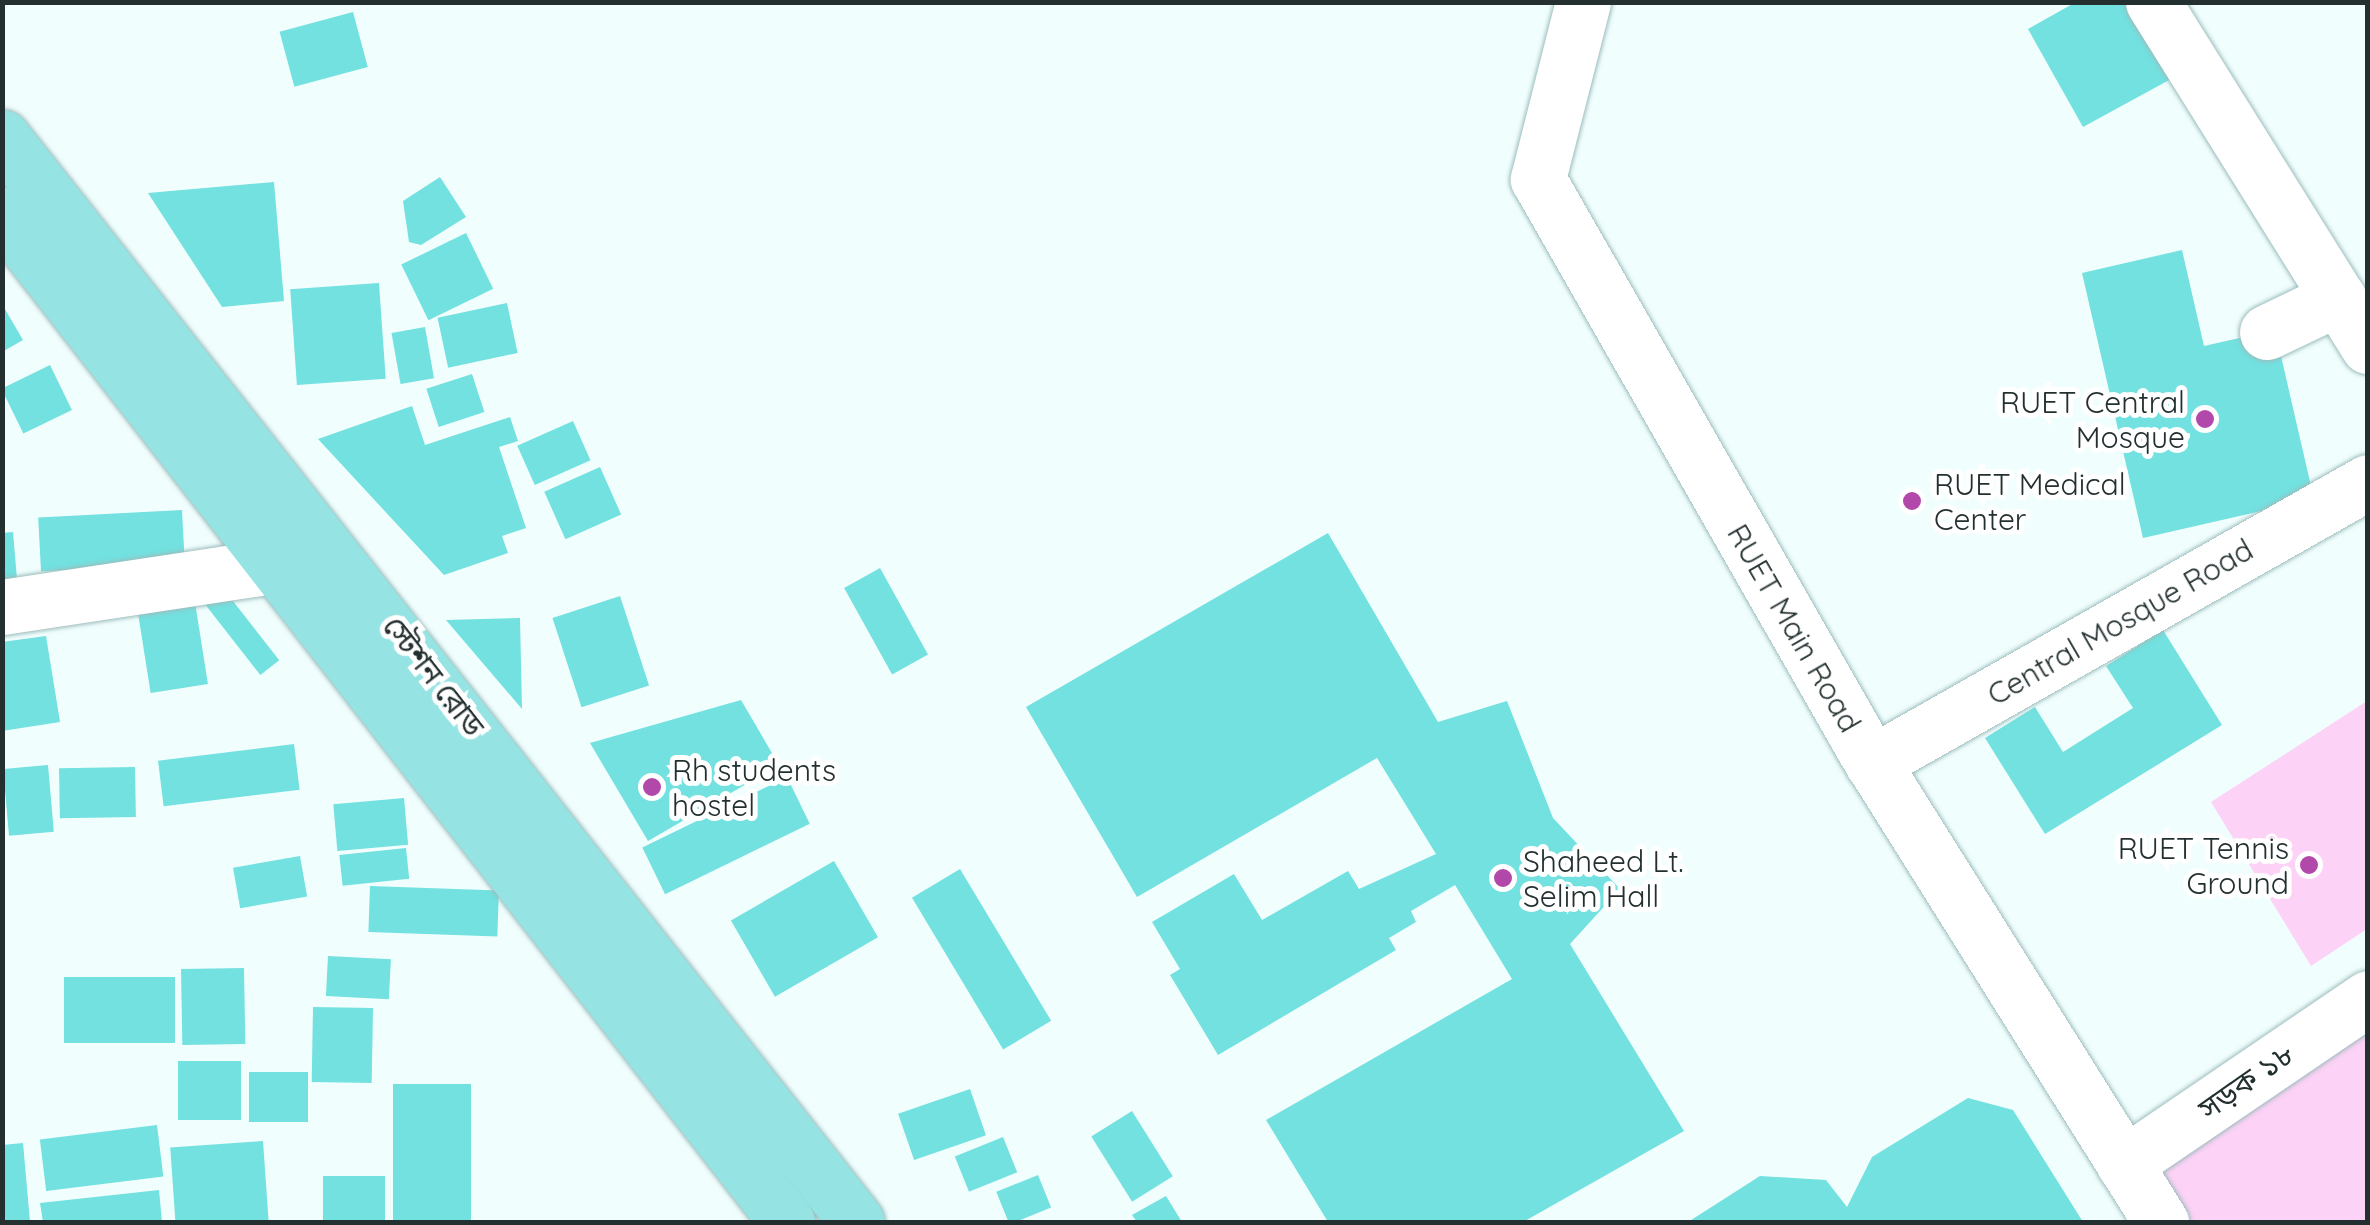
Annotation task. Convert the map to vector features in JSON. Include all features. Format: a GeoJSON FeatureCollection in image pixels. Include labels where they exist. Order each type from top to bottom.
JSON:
{"type":"FeatureCollection","features":[{"type":"Feature","properties":{"kind":"main road","name":"স্টেশন রোড"},"geometry":{"type":"LineString","coordinates":[[2,137],[340,555],[857,1222]]}},
{"type":"Feature","properties":{"kind":"main road","name":"স্টেশন রোড"},"geometry":{"type":"LineString","coordinates":[[2,214],[286,567],[774,1220]]}},
{"type":"Feature","properties":{"kind":"street","name":"RUET Main Road"},"geometry":{"type":"LineString","coordinates":[[1583,2],[1538,179],[1872,762],[2161,1222]]}},
{"type":"Feature","properties":{"kind":"street"},"geometry":{"type":"LineString","coordinates":[[2153,2],[2368,346]]}},
{"type":"Feature","properties":{"kind":"street"},"geometry":{"type":"LineString","coordinates":[[2267,332],[2338,298]]}},
{"type":"Feature","properties":{"kind":"street","name":"Central Mosque Road"},"geometry":{"type":"LineString","coordinates":[[1872,762],[2334,494]]}},
{"type":"Feature","properties":{"kind":"street"},"geometry":{"type":"LineString","coordinates":[[2,607],[286,567],[340,555]]}},
{"type":"Feature","properties":{"kind":"street","name":"সড়ক ১৮"},"geometry":{"type":"LineString","coordinates":[[2124,1164],[2368,998]]}},
{"type":"Feature","properties":{"kind":"shaded area","name":"RUET Tennis Ground"},"geometry":{"type":"Polygon","coordinates":[[[2367,701],[2367,929],[2311,966],[2211,802],[2367,701]]]}},
{"type":"Feature","properties":{"kind":"shaded area"},"geometry":{"type":"Polygon","coordinates":[[[2367,1008],[2367,1222],[2161,1222],[2124,1164],[2367,1008]]]}},
{"type":"Feature","properties":{"kind":"building"},"geometry":{"type":"Polygon","coordinates":[[[2076,2],[2142,2],[2182,73],[2083,127],[2028,29],[2076,2]]]}},
{"type":"Feature","properties":{"kind":"building"},"geometry":{"type":"Polygon","coordinates":[[[353,12],[368,67],[294,87],[280,32],[353,12]]]}},
{"type":"Feature","properties":{"kind":"building"},"geometry":{"type":"Polygon","coordinates":[[[440,177],[466,217],[421,245],[409,242],[403,201],[440,177]]]}},
{"type":"Feature","properties":{"kind":"building"},"geometry":{"type":"Polygon","coordinates":[[[274,182],[284,301],[222,307],[148,193],[274,182]]]}},
{"type":"Feature","properties":{"kind":"building"},"geometry":{"type":"Polygon","coordinates":[[[466,233],[493,289],[428,320],[401,265],[466,233]]]}},
{"type":"Feature","properties":{"kind":"building","name":"RUET Central Mosque"},"geometry":{"type":"Polygon","coordinates":[[[2182,250],[2204,346],[2275,330],[2314,499],[2143,538],[2082,273],[2182,250]]]}},
{"type":"Feature","properties":{"kind":"building"},"geometry":{"type":"Polygon","coordinates":[[[379,283],[386,379],[297,385],[290,289],[379,283]]]}},
{"type":"Feature","properties":{"kind":"building"},"geometry":{"type":"Polygon","coordinates":[[[507,303],[518,353],[448,368],[438,318],[507,303]]]}},
{"type":"Feature","properties":{"kind":"building"},"geometry":{"type":"Polygon","coordinates":[[[2,304],[23,340],[2,352],[2,304]]]}},
{"type":"Feature","properties":{"kind":"building"},"geometry":{"type":"Polygon","coordinates":[[[425,327],[434,378],[401,384],[392,333],[425,327]]]}},
{"type":"Feature","properties":{"kind":"building"},"geometry":{"type":"Polygon","coordinates":[[[50,365],[72,410],[23,434],[2,388],[50,365]]]}},
{"type":"Feature","properties":{"kind":"building"},"geometry":{"type":"Polygon","coordinates":[[[472,374],[484,412],[439,427],[426,389],[472,374]]]}},
{"type":"Feature","properties":{"kind":"building"},"geometry":{"type":"Polygon","coordinates":[[[412,406],[425,445],[510,417],[518,441],[499,447],[526,528],[502,536],[508,553],[444,575],[318,439],[412,406]]]}},
{"type":"Feature","properties":{"kind":"building"},"geometry":{"type":"Polygon","coordinates":[[[573,421],[590,460],[535,485],[517,446],[573,421]]]}},
{"type":"Feature","properties":{"kind":"building"},"geometry":{"type":"Polygon","coordinates":[[[600,467],[621,515],[565,539],[544,492],[600,467]]]}},
{"type":"Feature","properties":{"kind":"building"},"geometry":{"type":"Polygon","coordinates":[[[182,510],[185,564],[41,571],[38,518],[182,510]]]}},
{"type":"Feature","properties":{"kind":"building"},"geometry":{"type":"Polygon","coordinates":[[[13,532],[18,591],[2,592],[2,533],[13,532]]]}},
{"type":"Feature","properties":{"kind":"building","name":"Shaheed Lt. Selim Hall"},"geometry":{"type":"Polygon","coordinates":[[[1328,533],[1438,722],[1507,701],[1553,818],[1620,889],[1570,944],[1684,1131],[1523,1222],[1328,1222],[1266,1120],[1512,979],[1455,885],[1411,911],[1416,922],[1389,938],[1396,950],[1218,1055],[1170,975],[1180,969],[1152,922],[1234,874],[1262,920],[1348,871],[1359,889],[1436,854],[1377,758],[1137,897],[1026,707],[1328,533]]]}},
{"type":"Feature","properties":{"kind":"building"},"geometry":{"type":"Polygon","coordinates":[[[880,568],[928,655],[892,674],[844,588],[880,568]]]}},
{"type":"Feature","properties":{"kind":"building"},"geometry":{"type":"Polygon","coordinates":[[[222,587],[279,660],[260,675],[203,602],[222,587]]]}},
{"type":"Feature","properties":{"kind":"building"},"geometry":{"type":"Polygon","coordinates":[[[194,596],[208,684],[151,693],[137,605],[194,596]]]}},
{"type":"Feature","properties":{"kind":"building"},"geometry":{"type":"Polygon","coordinates":[[[620,596],[649,685],[582,707],[552,618],[620,596]]]}},
{"type":"Feature","properties":{"kind":"building"},"geometry":{"type":"Polygon","coordinates":[[[520,618],[522,709],[446,620],[520,618]]]}},
{"type":"Feature","properties":{"kind":"building"},"geometry":{"type":"Polygon","coordinates":[[[2163,630],[2222,725],[2045,834],[1985,738],[2035,707],[2063,752],[2133,708],[2106,666],[2163,630]]]}},
{"type":"Feature","properties":{"kind":"building"},"geometry":{"type":"Polygon","coordinates":[[[46,636],[60,722],[2,731],[2,642],[46,636]]]}},
{"type":"Feature","properties":{"kind":"building"},"geometry":{"type":"Polygon","coordinates":[[[741,700],[779,765],[648,841],[590,743],[741,700]]]}},
{"type":"Feature","properties":{"kind":"building"},"geometry":{"type":"Polygon","coordinates":[[[294,744],[300,790],[164,806],[158,761],[294,744]]]}},
{"type":"Feature","properties":{"kind":"building"},"geometry":{"type":"Polygon","coordinates":[[[48,765],[54,832],[9,836],[3,769],[48,765]]]}},
{"type":"Feature","properties":{"kind":"building"},"geometry":{"type":"Polygon","coordinates":[[[135,767],[136,817],[60,818],[59,768],[135,767]]]}},
{"type":"Feature","properties":{"kind":"building"},"geometry":{"type":"Polygon","coordinates":[[[787,777],[810,824],[665,894],[642,848],[787,777]]]}},
{"type":"Feature","properties":{"kind":"building"},"geometry":{"type":"Polygon","coordinates":[[[404,798],[408,845],[337,851],[333,804],[404,798]]]}},
{"type":"Feature","properties":{"kind":"building"},"geometry":{"type":"Polygon","coordinates":[[[406,848],[409,879],[343,886],[339,855],[406,848]]]}},
{"type":"Feature","properties":{"kind":"building"},"geometry":{"type":"Polygon","coordinates":[[[300,856],[307,896],[240,908],[233,868],[300,856]]]}},
{"type":"Feature","properties":{"kind":"building"},"geometry":{"type":"Polygon","coordinates":[[[834,861],[878,937],[775,997],[731,920],[834,861]]]}},
{"type":"Feature","properties":{"kind":"building"},"geometry":{"type":"Polygon","coordinates":[[[960,869],[1051,1021],[1003,1050],[912,898],[960,869]]]}},
{"type":"Feature","properties":{"kind":"building"},"geometry":{"type":"Polygon","coordinates":[[[370,886],[499,891],[497,936],[368,932],[370,886]]]}},
{"type":"Feature","properties":{"kind":"building"},"geometry":{"type":"Polygon","coordinates":[[[328,956],[391,959],[389,999],[326,996],[328,956]]]}},
{"type":"Feature","properties":{"kind":"building"},"geometry":{"type":"Polygon","coordinates":[[[244,968],[245,1044],[182,1045],[181,969],[244,968]]]}},
{"type":"Feature","properties":{"kind":"building"},"geometry":{"type":"Polygon","coordinates":[[[64,977],[175,977],[175,1043],[64,1043],[64,977]]]}},
{"type":"Feature","properties":{"kind":"building"},"geometry":{"type":"Polygon","coordinates":[[[313,1007],[373,1008],[372,1083],[312,1082],[313,1007]]]}},
{"type":"Feature","properties":{"kind":"building"},"geometry":{"type":"Polygon","coordinates":[[[178,1061],[241,1061],[241,1120],[178,1120],[178,1061]]]}},
{"type":"Feature","properties":{"kind":"building"},"geometry":{"type":"Polygon","coordinates":[[[249,1072],[308,1072],[308,1122],[249,1122],[249,1072]]]}},
{"type":"Feature","properties":{"kind":"building"},"geometry":{"type":"Polygon","coordinates":[[[393,1084],[471,1084],[471,1222],[393,1222],[393,1084]]]}},
{"type":"Feature","properties":{"kind":"building"},"geometry":{"type":"Polygon","coordinates":[[[970,1089],[986,1135],[914,1160],[898,1114],[970,1089]]]}},
{"type":"Feature","properties":{"kind":"building"},"geometry":{"type":"Polygon","coordinates":[[[1968,1098],[2013,1110],[2083,1222],[1688,1222],[1760,1176],[1826,1180],[1847,1207],[1872,1157],[1968,1098]]]}},
{"type":"Feature","properties":{"kind":"building"},"geometry":{"type":"Polygon","coordinates":[[[1132,1111],[1173,1176],[1132,1202],[1091,1136],[1132,1111]]]}},
{"type":"Feature","properties":{"kind":"building"},"geometry":{"type":"Polygon","coordinates":[[[157,1125],[163,1177],[46,1191],[40,1139],[157,1125]]]}},
{"type":"Feature","properties":{"kind":"building"},"geometry":{"type":"Polygon","coordinates":[[[1003,1137],[1017,1172],[969,1192],[955,1156],[1003,1137]]]}},
{"type":"Feature","properties":{"kind":"building"},"geometry":{"type":"Polygon","coordinates":[[[263,1141],[269,1222],[175,1222],[170,1147],[263,1141]]]}},
{"type":"Feature","properties":{"kind":"building"},"geometry":{"type":"Polygon","coordinates":[[[23,1143],[30,1222],[2,1222],[2,1145],[23,1143]]]}},
{"type":"Feature","properties":{"kind":"building"},"geometry":{"type":"Polygon","coordinates":[[[1038,1175],[1051,1207],[1008,1222],[996,1192],[1038,1175]]]}},
{"type":"Feature","properties":{"kind":"building"},"geometry":{"type":"Polygon","coordinates":[[[323,1176],[385,1176],[385,1222],[323,1222],[323,1176]]]}},
{"type":"Feature","properties":{"kind":"building"},"geometry":{"type":"Polygon","coordinates":[[[159,1190],[162,1222],[43,1222],[40,1203],[159,1190]]]}},
{"type":"Feature","properties":{"kind":"building"},"geometry":{"type":"Polygon","coordinates":[[[1166,1196],[1182,1222],[1137,1222],[1132,1215],[1166,1196]]]}},
{"type":"Feature","properties":{"kind":"place","name":"RUET Central Mosque"},"geometry":{"type":"Point","coordinates":[2205,419]}},
{"type":"Feature","properties":{"kind":"place","name":"RUET Medical Center"},"geometry":{"type":"Point","coordinates":[1912,501]}},
{"type":"Feature","properties":{"kind":"place","name":"Rh students hostel"},"geometry":{"type":"Point","coordinates":[652,787]}},
{"type":"Feature","properties":{"kind":"place","name":"RUET Tennis Ground"},"geometry":{"type":"Point","coordinates":[2309,865]}},
{"type":"Feature","properties":{"kind":"place","name":"Shaheed Lt. Selim Hall"},"geometry":{"type":"Point","coordinates":[1503,878]}}]}
